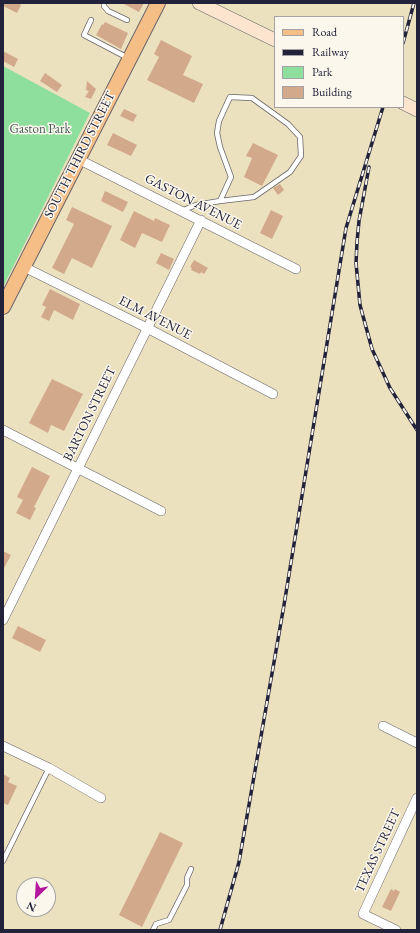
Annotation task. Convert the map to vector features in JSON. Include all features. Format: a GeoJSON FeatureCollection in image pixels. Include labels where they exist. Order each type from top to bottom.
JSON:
{"type":"FeatureCollection","features":[{"type":"Feature","properties":{"kind":"main road","name":"SOUTH THIRD STREET"},"geometry":{"type":"LineString","coordinates":[[3,307],[158,3]]}},
{"type":"Feature","properties":{"kind":"main road"},"geometry":{"type":"LineString","coordinates":[[199,3],[274,40]]}},
{"type":"Feature","properties":{"kind":"main road"},"geometry":{"type":"LineString","coordinates":[[404,104],[417,110]]}},
{"type":"Feature","properties":{"kind":"street","name":"GASTON AVENUE"},"geometry":{"type":"LineString","coordinates":[[78,159],[296,269]]}},
{"type":"Feature","properties":{"kind":"street","name":"BARTON STREET"},"geometry":{"type":"LineString","coordinates":[[3,620],[7,605],[78,468],[201,220]]}},
{"type":"Feature","properties":{"kind":"street","name":"ELM AVENUE"},"geometry":{"type":"LineString","coordinates":[[24,267],[147,328],[273,394]]}},
{"type":"Feature","properties":{"kind":"street"},"geometry":{"type":"LineString","coordinates":[[3,430],[161,511]]}},
{"type":"Feature","properties":{"kind":"street"},"geometry":{"type":"LineString","coordinates":[[383,726],[417,743]]}},
{"type":"Feature","properties":{"kind":"street"},"geometry":{"type":"LineString","coordinates":[[3,746],[49,768],[101,798]]}},
{"type":"Feature","properties":{"kind":"street","name":"TEXAS STREET"},"geometry":{"type":"LineString","coordinates":[[396,930],[363,914],[417,798]]}},
{"type":"Feature","properties":{"kind":"lane"},"geometry":{"type":"LineString","coordinates":[[104,3],[104,6],[108,11],[127,20]]}},
{"type":"Feature","properties":{"kind":"lane"},"geometry":{"type":"LineString","coordinates":[[91,20],[84,35],[129,58]]}},
{"type":"Feature","properties":{"kind":"lane"},"geometry":{"type":"LineString","coordinates":[[181,210],[196,205],[254,197],[290,172],[301,156],[300,137],[288,124],[252,98],[230,97],[219,121],[217,133],[220,147],[231,177],[220,201]]}},
{"type":"Feature","properties":{"kind":"lane"},"geometry":{"type":"LineString","coordinates":[[3,862],[49,768]]}},
{"type":"Feature","properties":{"kind":"lane"},"geometry":{"type":"LineString","coordinates":[[153,930],[156,924],[169,920],[187,885],[187,878],[191,869]]}},
{"type":"Feature","properties":{"kind":"green space","name":"Gaston Park"},"geometry":{"type":"Polygon","coordinates":[[[3,66],[90,113],[3,287],[3,66]]]}},
{"type":"Feature","properties":{"kind":"building"},"geometry":{"type":"Polygon","coordinates":[[[3,3],[18,3],[21,5],[17,13],[3,6],[3,3]]]}},
{"type":"Feature","properties":{"kind":"building"},"geometry":{"type":"Polygon","coordinates":[[[122,3],[144,3],[139,12],[122,3]]]}},
{"type":"Feature","properties":{"kind":"building"},"geometry":{"type":"Polygon","coordinates":[[[105,22],[128,33],[121,49],[96,35],[102,24],[103,25],[105,22]]]}},
{"type":"Feature","properties":{"kind":"building"},"geometry":{"type":"Polygon","coordinates":[[[161,40],[192,56],[183,75],[203,84],[194,103],[147,80],[159,57],[154,54],[161,40]]]}},
{"type":"Feature","properties":{"kind":"building"},"geometry":{"type":"Polygon","coordinates":[[[3,51],[18,59],[14,67],[3,61],[3,51]]]}},
{"type":"Feature","properties":{"kind":"building"},"geometry":{"type":"Polygon","coordinates":[[[45,73],[62,85],[57,92],[40,81],[45,73]]]}},
{"type":"Feature","properties":{"kind":"building"},"geometry":{"type":"Polygon","coordinates":[[[87,81],[96,89],[91,99],[85,97],[89,91],[86,90],[87,81]]]}},
{"type":"Feature","properties":{"kind":"building"},"geometry":{"type":"Polygon","coordinates":[[[124,109],[137,115],[133,122],[120,116],[124,109]]]}},
{"type":"Feature","properties":{"kind":"building"},"geometry":{"type":"Polygon","coordinates":[[[113,133],[137,145],[131,156],[107,145],[113,133]]]}},
{"type":"Feature","properties":{"kind":"building"},"geometry":{"type":"Polygon","coordinates":[[[253,143],[278,155],[262,186],[244,177],[252,158],[246,156],[253,143]]]}},
{"type":"Feature","properties":{"kind":"building"},"geometry":{"type":"Polygon","coordinates":[[[280,184],[284,190],[278,195],[273,188],[280,184]]]}},
{"type":"Feature","properties":{"kind":"building"},"geometry":{"type":"Polygon","coordinates":[[[105,191],[128,202],[123,212],[101,201],[105,191]]]}},
{"type":"Feature","properties":{"kind":"building"},"geometry":{"type":"Polygon","coordinates":[[[72,207],[112,226],[92,268],[72,258],[64,274],[52,268],[74,224],[66,220],[72,207]]]}},
{"type":"Feature","properties":{"kind":"building"},"geometry":{"type":"Polygon","coordinates":[[[271,210],[283,216],[272,239],[260,233],[271,210]]]}},
{"type":"Feature","properties":{"kind":"building"},"geometry":{"type":"Polygon","coordinates":[[[134,211],[154,221],[155,218],[170,225],[162,242],[142,233],[135,248],[120,240],[134,211]]]}},
{"type":"Feature","properties":{"kind":"building"},"geometry":{"type":"Polygon","coordinates":[[[161,253],[174,259],[169,270],[156,263],[161,253]]]}},
{"type":"Feature","properties":{"kind":"building"},"geometry":{"type":"Polygon","coordinates":[[[194,260],[208,268],[204,274],[191,270],[192,268],[190,267],[194,260]]]}},
{"type":"Feature","properties":{"kind":"building"},"geometry":{"type":"Polygon","coordinates":[[[50,289],[80,304],[73,320],[54,310],[49,321],[41,317],[46,307],[42,305],[50,289]]]}},
{"type":"Feature","properties":{"kind":"building"},"geometry":{"type":"Polygon","coordinates":[[[52,379],[83,394],[64,431],[51,425],[48,433],[29,423],[52,379]]]}},
{"type":"Feature","properties":{"kind":"building"},"geometry":{"type":"Polygon","coordinates":[[[32,467],[50,476],[34,507],[36,508],[30,520],[16,513],[23,500],[17,497],[32,467]]]}},
{"type":"Feature","properties":{"kind":"building"},"geometry":{"type":"Polygon","coordinates":[[[3,551],[11,555],[3,570],[3,551]]]}},
{"type":"Feature","properties":{"kind":"building"},"geometry":{"type":"Polygon","coordinates":[[[18,626],[46,640],[40,652],[12,638],[18,626]]]}},
{"type":"Feature","properties":{"kind":"building"},"geometry":{"type":"Polygon","coordinates":[[[3,774],[10,778],[8,782],[17,786],[8,805],[3,803],[3,774]]]}},
{"type":"Feature","properties":{"kind":"building"},"geometry":{"type":"Polygon","coordinates":[[[160,832],[183,843],[142,927],[119,915],[160,832]]]}},
{"type":"Feature","properties":{"kind":"building"},"geometry":{"type":"Polygon","coordinates":[[[391,889],[394,891],[395,889],[400,892],[391,911],[382,907],[391,889]]]}},
{"type":"Feature","properties":{"kind":"railway"},"geometry":{"type":"LineString","coordinates":[[404,39],[414,3]]}},
{"type":"Feature","properties":{"kind":"railway"},"geometry":{"type":"LineString","coordinates":[[220,930],[239,862],[284,605],[346,228],[383,108]]}},
{"type":"Feature","properties":{"kind":"railway"},"geometry":{"type":"LineString","coordinates":[[369,167],[359,221],[357,242],[356,263],[360,305],[372,349],[390,388],[417,430]]}}]}
